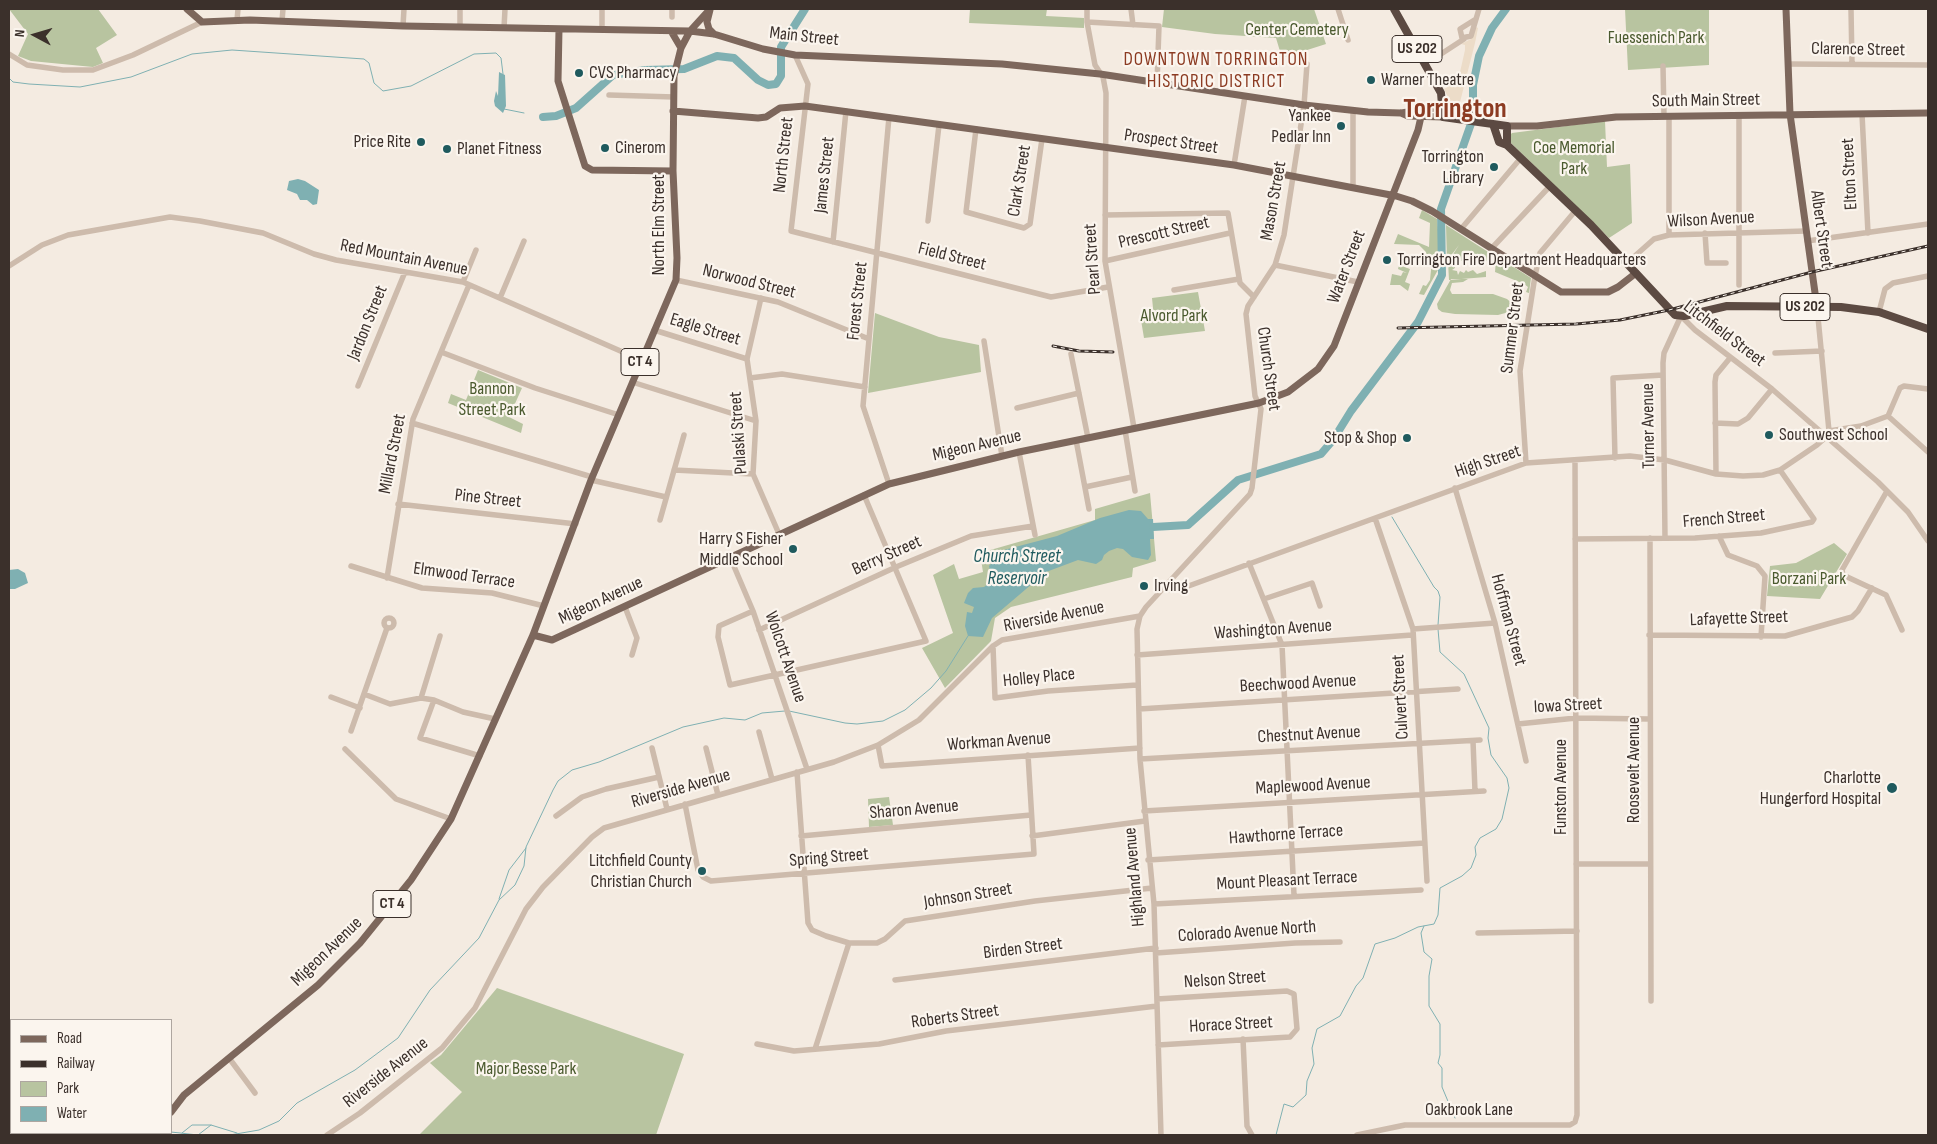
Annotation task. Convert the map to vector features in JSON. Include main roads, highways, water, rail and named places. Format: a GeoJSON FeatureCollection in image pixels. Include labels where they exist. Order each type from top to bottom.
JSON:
{"type":"FeatureCollection","features":[{"type":"Feature","properties":{"kind":"highway","name":"US 202"},"geometry":{"type":"LineString","coordinates":[[1394,9],[1443,99],[1443,117]]}},
{"type":"Feature","properties":{"kind":"highway","name":"Main Street"},"geometry":{"type":"LineString","coordinates":[[1444,107],[1457,114],[1472,118]]}},
{"type":"Feature","properties":{"kind":"highway","name":"Main Street"},"geometry":{"type":"LineString","coordinates":[[1443,117],[1457,114]]}},
{"type":"Feature","properties":{"kind":"highway","name":"South Main Street"},"geometry":{"type":"LineString","coordinates":[[1472,118],[1507,126]]}},
{"type":"Feature","properties":{"kind":"highway","name":"Litchfield Street"},"geometry":{"type":"LineString","coordinates":[[1494,124],[1498,140],[1507,145],[1576,210],[1669,310],[1681,316],[1727,306],[1817,307]]}},
{"type":"Feature","properties":{"kind":"highway"},"geometry":{"type":"LineString","coordinates":[[1507,126],[1507,145]]}},
{"type":"Feature","properties":{"kind":"highway","name":"US 202"},"geometry":{"type":"LineString","coordinates":[[1817,307],[1858,308],[1879,312],[1928,329]]}},
{"type":"Feature","properties":{"kind":"main road","name":"Main Street"},"geometry":{"type":"LineString","coordinates":[[187,9],[202,22],[237,20],[403,26],[690,31],[714,34],[795,55],[1002,64],[1100,74],[1304,105],[1401,113],[1407,116],[1444,107]]}},
{"type":"Feature","properties":{"kind":"main road","name":"CT 4"},"geometry":{"type":"LineString","coordinates":[[690,31],[711,9]]}},
{"type":"Feature","properties":{"kind":"main road"},"geometry":{"type":"LineString","coordinates":[[711,9],[706,22],[714,34]]}},
{"type":"Feature","properties":{"kind":"main road","name":"Albert Street"},"geometry":{"type":"LineString","coordinates":[[1786,9],[1790,114],[1817,307]]}},
{"type":"Feature","properties":{"kind":"main road"},"geometry":{"type":"LineString","coordinates":[[559,29],[558,80],[581,159],[586,168],[592,170],[673,171]]}},
{"type":"Feature","properties":{"kind":"main road"},"geometry":{"type":"LineString","coordinates":[[671,31],[681,48]]}},
{"type":"Feature","properties":{"kind":"main road","name":"North Elm Street"},"geometry":{"type":"LineString","coordinates":[[533,636],[592,479],[676,280],[677,258],[673,171],[674,76],[681,48],[690,31]]}},
{"type":"Feature","properties":{"kind":"main road","name":"Prospect Street"},"geometry":{"type":"LineString","coordinates":[[673,110],[758,118],[766,117],[780,108],[805,106],[1234,165],[1392,195],[1432,210],[1561,292],[1608,292],[1636,273]]}},
{"type":"Feature","properties":{"kind":"main road","name":"Main Street"},"geometry":{"type":"LineString","coordinates":[[1422,112],[1443,117]]}},
{"type":"Feature","properties":{"kind":"main road","name":"Water Street"},"geometry":{"type":"LineString","coordinates":[[1259,402],[1288,392],[1304,382],[1322,365],[1334,346],[1422,112]]}},
{"type":"Feature","properties":{"kind":"main road","name":"South Main Street"},"geometry":{"type":"LineString","coordinates":[[1507,126],[1537,126],[1616,117],[1928,112]]}},
{"type":"Feature","properties":{"kind":"main road","name":"Migeon Avenue"},"geometry":{"type":"LineString","coordinates":[[172,1111],[184,1095],[318,985],[360,943],[412,880],[451,819],[533,636],[552,640],[889,484],[1019,452],[1259,402]]}},
{"type":"Feature","properties":{"kind":"water"},"geometry":{"type":"Polygon","coordinates":[[[499,72],[505,75],[506,106],[503,113],[495,106],[494,101],[496,91],[498,96],[499,72]]]}},
{"type":"Feature","properties":{"kind":"water"},"geometry":{"type":"Polygon","coordinates":[[[298,179],[319,190],[317,204],[313,205],[307,200],[300,200],[297,194],[287,190],[289,181],[298,179]]]}},
{"type":"Feature","properties":{"kind":"water","name":"Church Street Reservoir"},"geometry":{"type":"Polygon","coordinates":[[[1129,510],[1141,511],[1148,519],[1153,519],[1154,539],[1150,539],[1151,555],[1148,560],[1132,557],[1123,549],[1117,548],[1109,551],[1096,564],[1078,560],[1046,572],[992,618],[983,637],[968,636],[965,626],[967,612],[972,613],[974,607],[964,603],[968,593],[973,588],[984,587],[988,584],[992,578],[989,566],[1004,550],[1057,536],[1100,518],[1129,510]]]}},
{"type":"Feature","properties":{"kind":"water"},"geometry":{"type":"Polygon","coordinates":[[[18,569],[25,573],[28,583],[15,589],[9,589],[9,570],[18,569]]]}},
{"type":"Feature","properties":{"kind":"waterway"},"geometry":{"type":"LineString","coordinates":[[543,117],[556,116],[576,108],[613,75],[645,70],[684,69],[717,56],[734,58],[758,80],[768,85],[776,84],[781,76],[781,47],[805,9]]}},
{"type":"Feature","properties":{"kind":"waterway"},"geometry":{"type":"LineString","coordinates":[[1153,527],[1188,525],[1238,480],[1321,454],[1418,322],[1442,275],[1441,209],[1473,118],[1473,85],[1479,56],[1492,28],[1506,9]]}},
{"type":"Feature","properties":{"kind":"waterway"},"geometry":{"type":"LineString","coordinates":[[9,78],[13,82],[80,87],[131,77],[192,54],[232,50],[364,59],[369,63],[374,83],[383,91],[411,86],[474,54],[496,53],[501,58],[503,74]]}},
{"type":"Feature","properties":{"kind":"waterway"},"geometry":{"type":"LineString","coordinates":[[504,109],[524,113]]}},
{"type":"Feature","properties":{"kind":"waterway"},"geometry":{"type":"LineString","coordinates":[[1392,517],[1438,591],[1440,597],[1438,625]]}},
{"type":"Feature","properties":{"kind":"waterway"},"geometry":{"type":"LineString","coordinates":[[1276,1135],[1284,1104],[1293,1107],[1306,1095],[1307,1081],[1314,1064],[1312,1048],[1317,1029],[1340,1016],[1356,986],[1363,978],[1375,944],[1395,938],[1418,927],[1434,924],[1438,915],[1440,888],[1462,876],[1471,868],[1476,855],[1475,847],[1480,838],[1496,829],[1502,819],[1509,788],[1507,778],[1491,755],[1488,738],[1489,728],[1464,674],[1440,652],[1438,629]]}},
{"type":"Feature","properties":{"kind":"waterway"},"geometry":{"type":"LineString","coordinates":[[789,711],[845,723],[857,724],[883,721],[905,710],[931,688],[946,671],[968,636]]}},
{"type":"Feature","properties":{"kind":"waterway"},"geometry":{"type":"LineString","coordinates":[[230,1135],[259,1130],[279,1121],[297,1103],[355,1070],[398,1038],[430,990],[479,938],[499,900],[515,885],[524,866],[526,847],[553,790],[558,781],[572,770],[599,762],[683,727],[724,718],[745,720],[762,713],[785,711]]}},
{"type":"Feature","properties":{"kind":"waterway"},"geometry":{"type":"LineString","coordinates":[[499,899],[509,870],[526,848]]}},
{"type":"Feature","properties":{"kind":"waterway"},"geometry":{"type":"LineString","coordinates":[[1424,926],[1421,933],[1424,952],[1432,959],[1429,976],[1429,1006],[1440,1024],[1440,1055],[1438,1063],[1442,1068],[1442,1087],[1455,1118]]}},
{"type":"Feature","properties":{"kind":"waterway"},"geometry":{"type":"LineString","coordinates":[[182,1133],[192,1125],[211,1125]]}},
{"type":"Feature","properties":{"kind":"waterway"},"geometry":{"type":"LineString","coordinates":[[198,1135],[211,1125],[237,1133]]}},
{"type":"Feature","properties":{"kind":"waterway"},"geometry":{"type":"LineString","coordinates":[[172,1132],[198,1135]]}},
{"type":"Feature","properties":{"kind":"waterway"},"geometry":{"type":"LineString","coordinates":[[111,1135],[116,1134]]}},
{"type":"Feature","properties":{"kind":"railway"},"geometry":{"type":"LineString","coordinates":[[1398,328],[1576,324],[1620,320],[1669,310],[1812,272],[1928,246]]}},
{"type":"Feature","properties":{"kind":"railway"},"geometry":{"type":"LineString","coordinates":[[1053,346],[1079,351],[1113,352]]}},
{"type":"Feature","properties":{"kind":"place","name":"CVS Pharmacy"},"geometry":{"type":"Point","coordinates":[579,73]}},
{"type":"Feature","properties":{"kind":"place","name":"Warner Theatre"},"geometry":{"type":"Point","coordinates":[1371,80]}},
{"type":"Feature","properties":{"kind":"place","name":"Yankee Pedlar Inn"},"geometry":{"type":"Point","coordinates":[1341,126]}},
{"type":"Feature","properties":{"kind":"place","name":"Price Rite"},"geometry":{"type":"Point","coordinates":[421,142]}},
{"type":"Feature","properties":{"kind":"place","name":"Cinerom"},"geometry":{"type":"Point","coordinates":[605,148]}},
{"type":"Feature","properties":{"kind":"place","name":"Planet Fitness"},"geometry":{"type":"Point","coordinates":[447,149]}},
{"type":"Feature","properties":{"kind":"place","name":"Torrington Library"},"geometry":{"type":"Point","coordinates":[1494,167]}},
{"type":"Feature","properties":{"kind":"place","name":"Torrington Fire Department Headquarters"},"geometry":{"type":"Point","coordinates":[1387,260]}},
{"type":"Feature","properties":{"kind":"place","name":"Southwest School"},"geometry":{"type":"Point","coordinates":[1769,435]}},
{"type":"Feature","properties":{"kind":"place","name":"Stop & Shop"},"geometry":{"type":"Point","coordinates":[1407,438]}},
{"type":"Feature","properties":{"kind":"place","name":"Harry S Fisher Middle School"},"geometry":{"type":"Point","coordinates":[793,549]}},
{"type":"Feature","properties":{"kind":"place","name":"Irving"},"geometry":{"type":"Point","coordinates":[1144,586]}},
{"type":"Feature","properties":{"kind":"place","name":"Charlotte Hungerford Hospital"},"geometry":{"type":"Point","coordinates":[1892,788]}},
{"type":"Feature","properties":{"kind":"place","name":"Litchfield County Christian Church"},"geometry":{"type":"Point","coordinates":[702,871]}},
{"type":"Feature","properties":{"kind":"district","name":"DOWNTOWN TORRINGTON HISTORIC DISTRICT"},"geometry":{"type":"Point","coordinates":[1216,71]}},
{"type":"Feature","properties":{"kind":"district","name":"Torrington"},"geometry":{"type":"Point","coordinates":[1455,110]}},
{"type":"Feature","properties":{"kind":"park label","name":"Center Cemetery"},"geometry":{"type":"Point","coordinates":[1297,30]}},
{"type":"Feature","properties":{"kind":"park label","name":"Fuessenich Park"},"geometry":{"type":"Point","coordinates":[1656,38]}},
{"type":"Feature","properties":{"kind":"park label","name":"Coe Memorial Park"},"geometry":{"type":"Point","coordinates":[1574,158]}},
{"type":"Feature","properties":{"kind":"park label","name":"Alvord Park"},"geometry":{"type":"Point","coordinates":[1174,316]}},
{"type":"Feature","properties":{"kind":"park label","name":"Bannon Street Park"},"geometry":{"type":"Point","coordinates":[492,399]}},
{"type":"Feature","properties":{"kind":"park label","name":"Borzani Park"},"geometry":{"type":"Point","coordinates":[1809,579]}},
{"type":"Feature","properties":{"kind":"park label","name":"Major Besse Park"},"geometry":{"type":"Point","coordinates":[526,1069]}}]}
